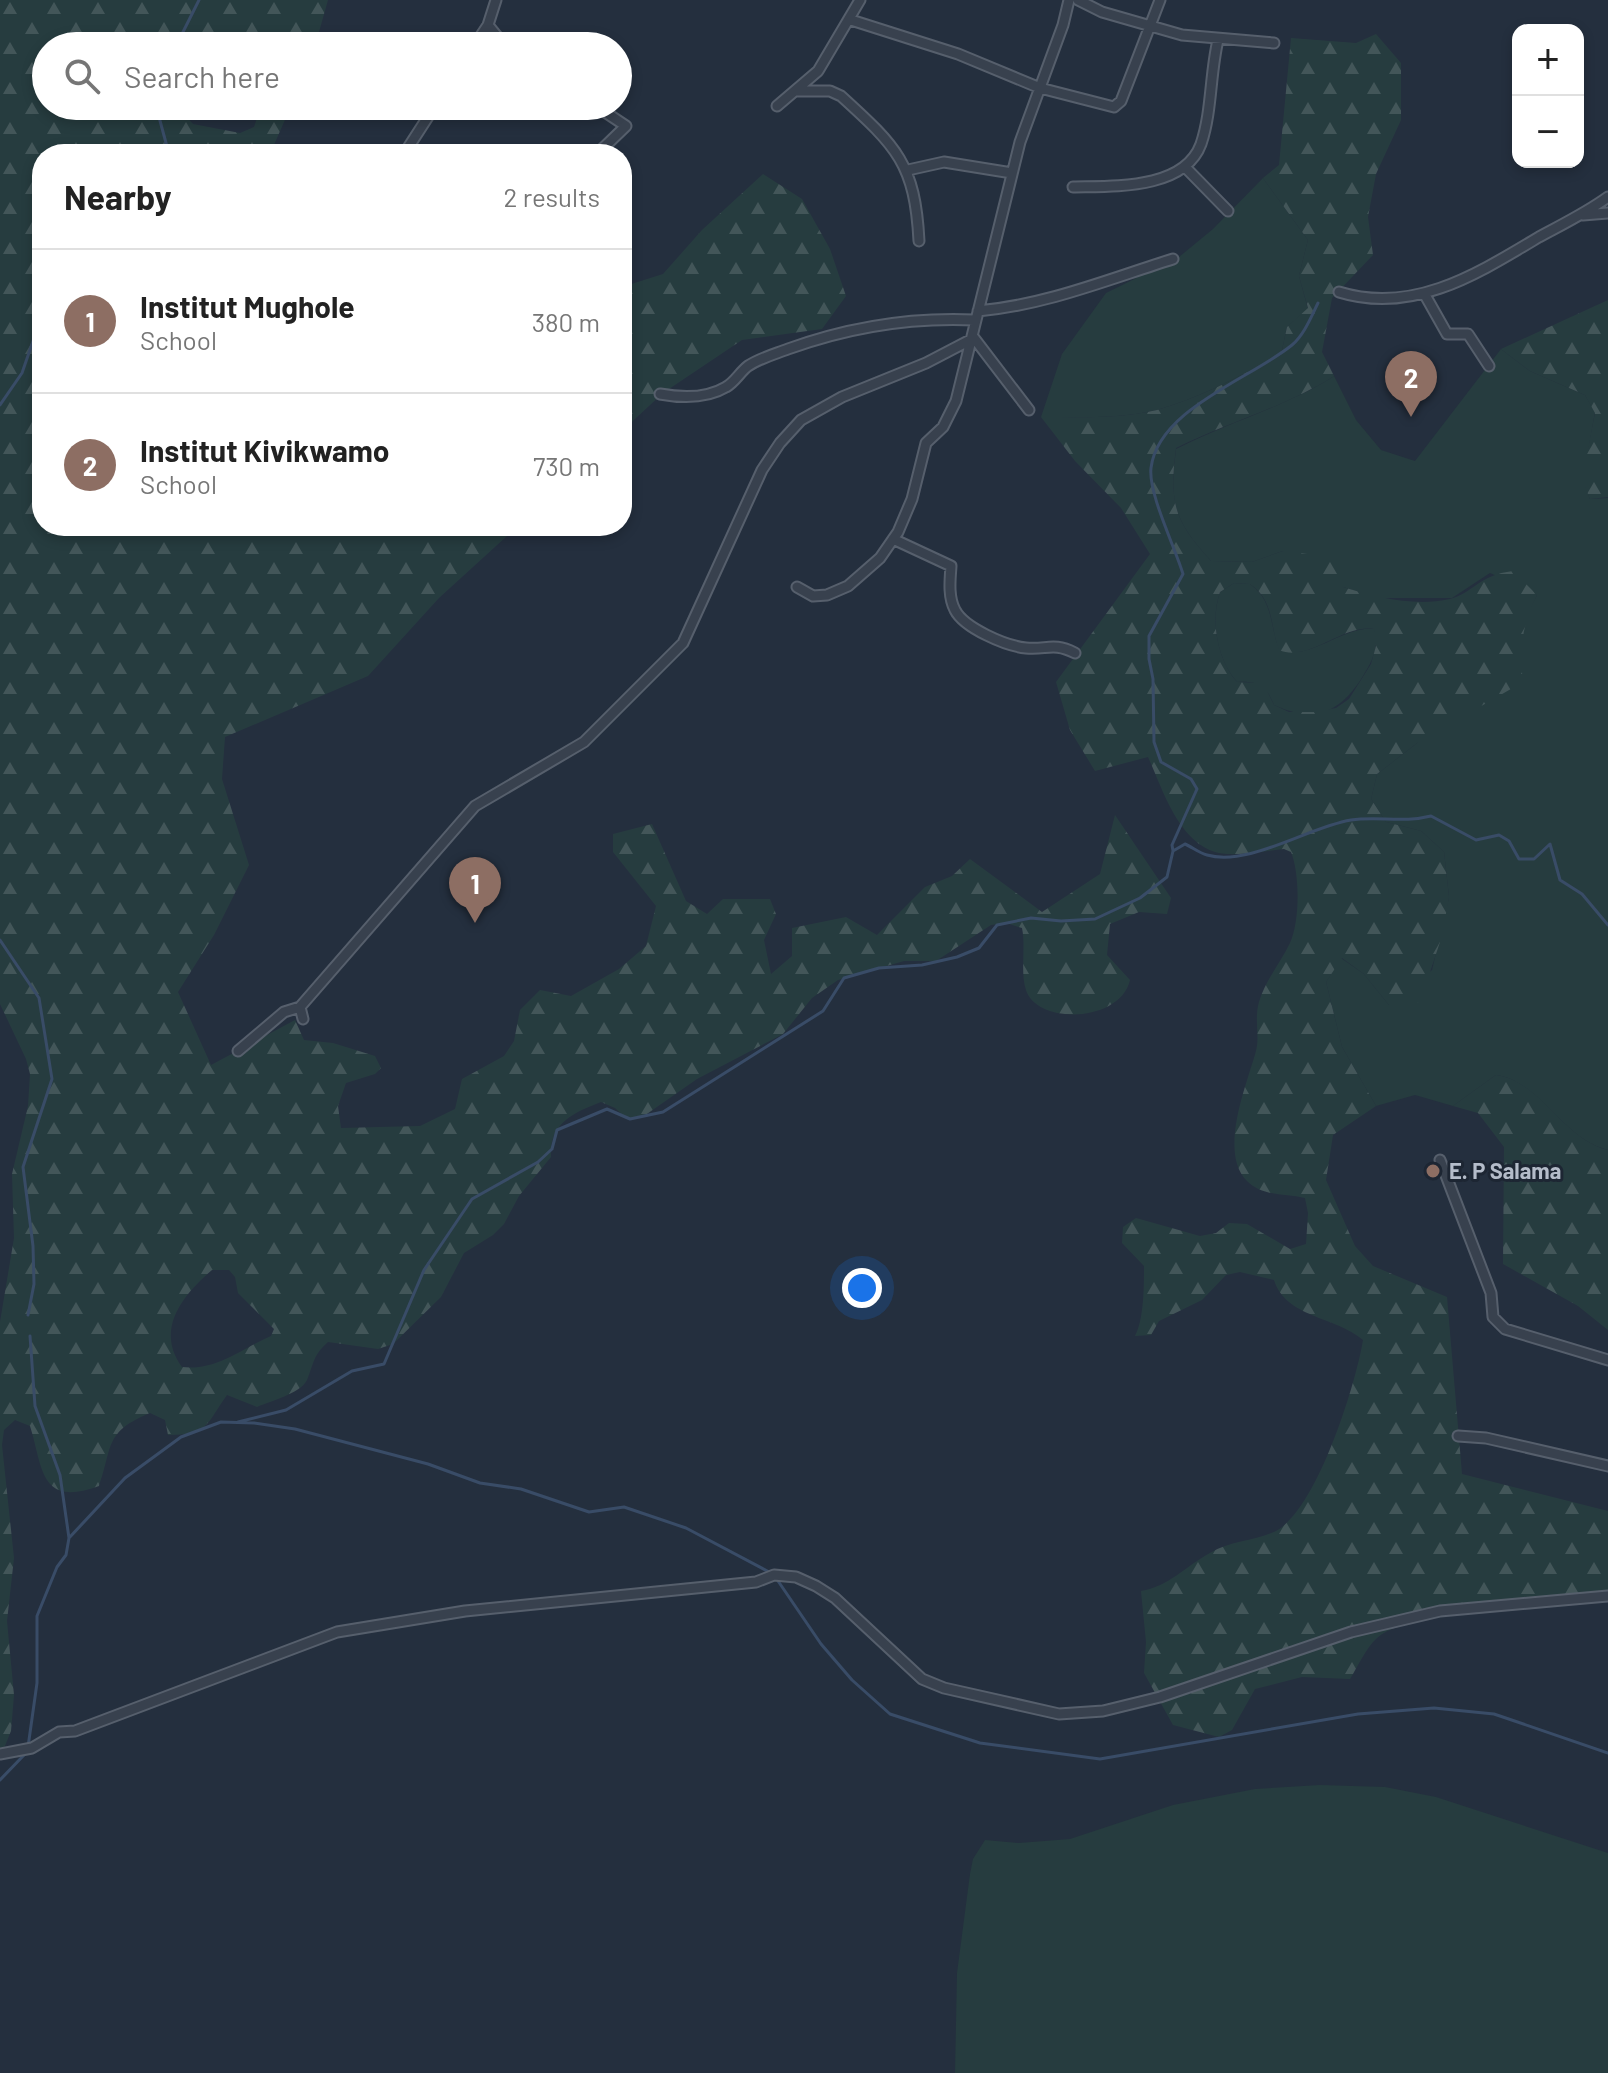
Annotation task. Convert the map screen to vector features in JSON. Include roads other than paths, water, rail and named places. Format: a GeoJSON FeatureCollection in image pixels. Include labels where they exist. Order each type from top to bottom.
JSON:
{"type":"FeatureCollection","features":[{"type":"Feature","properties":{"kind":"street"},"geometry":{"type":"LineString","coordinates":[[483,32],[496,0]]}},
{"type":"Feature","properties":{"kind":"street"},"geometry":{"type":"LineString","coordinates":[[777,106],[818,71],[851,20],[860,0]]}},
{"type":"Feature","properties":{"kind":"street"},"geometry":{"type":"LineString","coordinates":[[797,587],[813,596],[827,595],[848,586],[880,558],[912,499],[926,443],[943,427],[956,401],[974,338],[976,315],[1012,173],[1069,0]]}},
{"type":"Feature","properties":{"kind":"street"},"geometry":{"type":"LineString","coordinates":[[1078,0],[1102,12],[1182,35],[1218,40],[1248,38],[1274,43]]}},
{"type":"Feature","properties":{"kind":"street"},"geometry":{"type":"LineString","coordinates":[[851,20],[958,54],[1040,88],[1118,106],[1160,0]]}},
{"type":"Feature","properties":{"kind":"street"},"geometry":{"type":"LineString","coordinates":[[488,25],[494,32]]}},
{"type":"Feature","properties":{"kind":"street"},"geometry":{"type":"LineString","coordinates":[[1073,187],[1142,182],[1185,167],[1201,143],[1218,40]]}},
{"type":"Feature","properties":{"kind":"street"},"geometry":{"type":"LineString","coordinates":[[796,91],[830,91],[841,96],[900,156],[908,170],[917,212],[919,241]]}},
{"type":"Feature","properties":{"kind":"street"},"geometry":{"type":"LineString","coordinates":[[410,144],[426,120]]}},
{"type":"Feature","properties":{"kind":"street"},"geometry":{"type":"LineString","coordinates":[[607,144],[626,126],[617,120]]}},
{"type":"Feature","properties":{"kind":"street"},"geometry":{"type":"LineString","coordinates":[[908,170],[944,162],[1012,173]]}},
{"type":"Feature","properties":{"kind":"street"},"geometry":{"type":"LineString","coordinates":[[1185,167],[1228,211]]}},
{"type":"Feature","properties":{"kind":"street"},"geometry":{"type":"LineString","coordinates":[[1339,292],[1363,299],[1425,295],[1488,268],[1583,215],[1608,197]]}},
{"type":"Feature","properties":{"kind":"street"},"geometry":{"type":"LineString","coordinates":[[1583,215],[1608,213]]}},
{"type":"Feature","properties":{"kind":"street"},"geometry":{"type":"LineString","coordinates":[[660,394],[681,398],[725,388],[756,361],[792,347],[892,322],[976,315],[1012,308],[1173,259]]}},
{"type":"Feature","properties":{"kind":"street"},"geometry":{"type":"LineString","coordinates":[[1425,295],[1447,334],[1468,334],[1489,366]]}},
{"type":"Feature","properties":{"kind":"street"},"geometry":{"type":"LineString","coordinates":[[974,338],[1029,410]]}},
{"type":"Feature","properties":{"kind":"street"},"geometry":{"type":"LineString","coordinates":[[238,1051],[284,1012],[300,1007],[475,806],[584,742],[683,643],[762,470],[780,443],[801,420],[842,397],[926,363],[974,338]]}},
{"type":"Feature","properties":{"kind":"street"},"geometry":{"type":"LineString","coordinates":[[893,539],[951,566],[953,608],[960,618],[1010,644],[1028,648],[1058,645],[1075,653]]}},
{"type":"Feature","properties":{"kind":"street"},"geometry":{"type":"LineString","coordinates":[[300,1007],[303,1019]]}},
{"type":"Feature","properties":{"kind":"street"},"geometry":{"type":"LineString","coordinates":[[1440,1160],[1491,1293],[1493,1317],[1505,1329],[1608,1360]]}},
{"type":"Feature","properties":{"kind":"street"},"geometry":{"type":"LineString","coordinates":[[1458,1436],[1486,1438],[1608,1466]]}},
{"type":"Feature","properties":{"kind":"street"},"geometry":{"type":"LineString","coordinates":[[0,1754],[28,1748],[59,1732],[75,1731],[337,1632],[465,1611],[741,1584],[774,1575],[796,1577],[835,1598],[922,1679],[976,1698],[1059,1714],[1103,1711],[1160,1697],[1351,1632],[1440,1611],[1608,1596]]}},
{"type":"Feature","properties":{"kind":"waterway"},"geometry":{"type":"LineString","coordinates":[[183,32],[199,0]]}},
{"type":"Feature","properties":{"kind":"waterway"},"geometry":{"type":"LineString","coordinates":[[160,120],[166,144]]}},
{"type":"Feature","properties":{"kind":"waterway"},"geometry":{"type":"LineString","coordinates":[[1173,851],[1172,845],[1197,789],[1191,779],[1161,762],[1154,742],[1149,636],[1183,574],[1158,505],[1151,468],[1157,447],[1170,429],[1209,397],[1292,345],[1304,331],[1318,303]]}},
{"type":"Feature","properties":{"kind":"waterway"},"geometry":{"type":"LineString","coordinates":[[0,405],[22,373],[32,344]]}},
{"type":"Feature","properties":{"kind":"waterway"},"geometry":{"type":"LineString","coordinates":[[238,1422],[286,1410],[352,1371],[384,1364],[424,1270],[472,1199],[538,1162],[552,1149],[557,1130],[607,1109],[630,1119],[663,1112],[823,1011],[844,978],[879,968],[922,965],[957,957],[979,948],[997,925],[1031,918],[1061,921],[1095,919],[1140,898],[1167,877],[1173,851],[1185,844],[1207,855],[1241,856],[1351,820],[1431,816],[1476,840],[1499,835],[1509,841],[1519,859],[1534,859],[1550,844],[1560,880],[1582,894],[1608,925]]}},
{"type":"Feature","properties":{"kind":"waterway"},"geometry":{"type":"LineString","coordinates":[[0,940],[39,998],[52,1079],[23,1167],[33,1246],[34,1284],[28,1315]]}},
{"type":"Feature","properties":{"kind":"waterway"},"geometry":{"type":"LineString","coordinates":[[28,1747],[37,1683],[37,1616],[57,1567],[66,1555],[69,1538],[60,1475],[35,1406],[30,1336]]}},
{"type":"Feature","properties":{"kind":"waterway"},"geometry":{"type":"LineString","coordinates":[[69,1538],[125,1478],[181,1437],[221,1422],[254,1423],[295,1429],[428,1464],[480,1483],[521,1489],[589,1512],[624,1507],[686,1528],[771,1573]]}},
{"type":"Feature","properties":{"kind":"waterway"},"geometry":{"type":"LineString","coordinates":[[776,1578],[821,1644],[852,1680],[890,1714],[980,1743],[1100,1759],[1358,1714],[1434,1708],[1494,1714],[1608,1753]]}},
{"type":"Feature","properties":{"kind":"waterway"},"geometry":{"type":"LineString","coordinates":[[0,1780],[25,1754]]}},
{"type":"Feature","properties":{"kind":"place","name":"Institut Kivikwamo"},"geometry":{"type":"Point","coordinates":[1411,417]}},
{"type":"Feature","properties":{"kind":"place","name":"Institut Mughole"},"geometry":{"type":"Point","coordinates":[475,923]}},
{"type":"Feature","properties":{"kind":"place","name":"E. P Salama"},"geometry":{"type":"Point","coordinates":[1433,1171]}}]}
